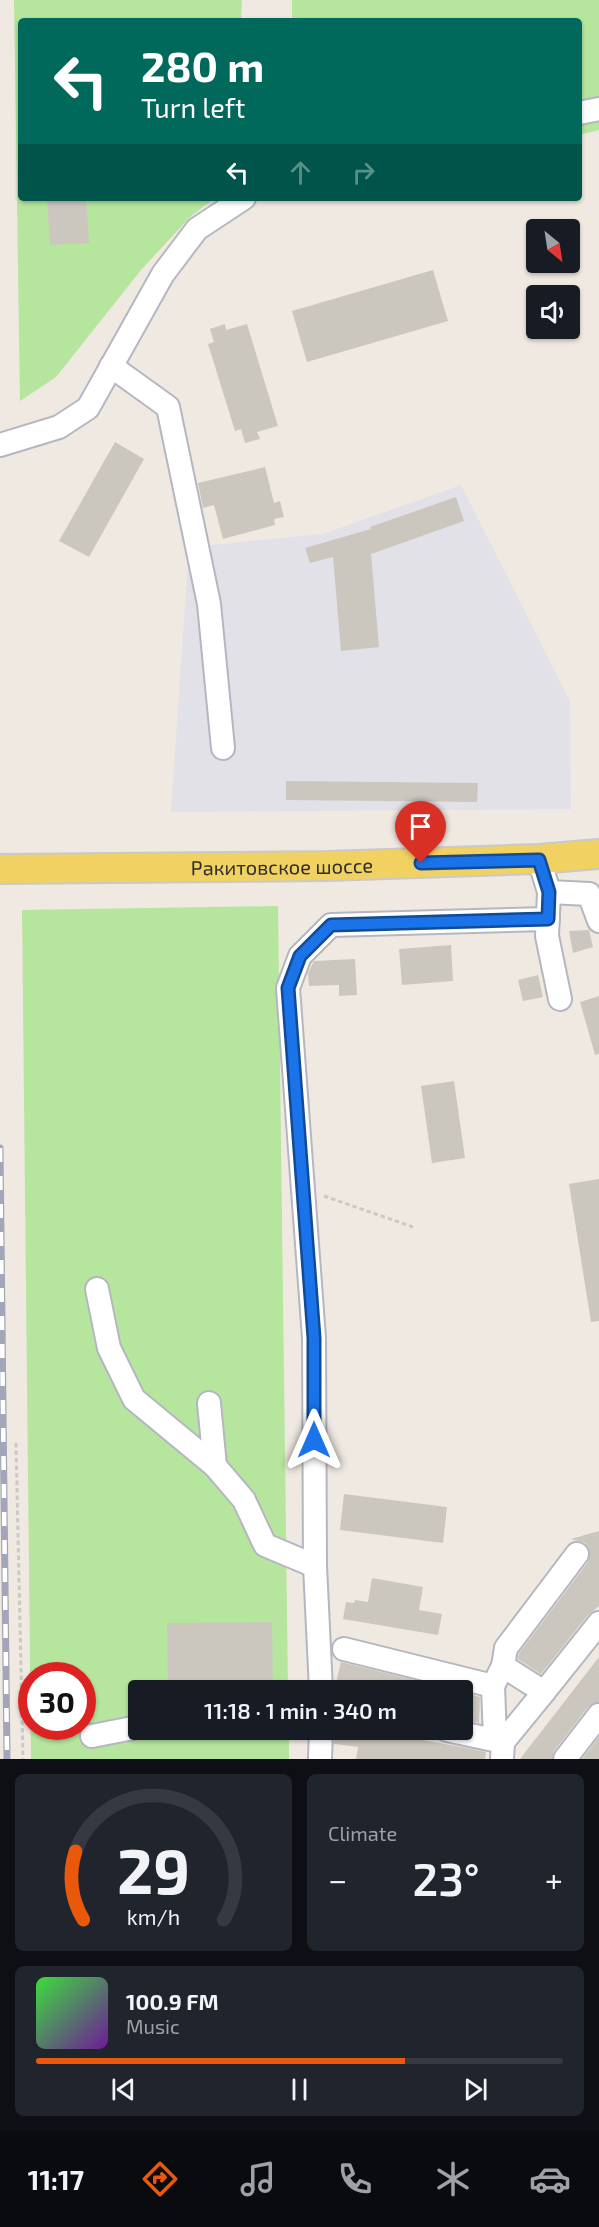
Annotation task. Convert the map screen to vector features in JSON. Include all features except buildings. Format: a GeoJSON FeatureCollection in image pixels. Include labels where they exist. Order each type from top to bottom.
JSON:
{"type":"FeatureCollection","features":[{"type":"Feature","properties":{"kind":"main road","name":"Ракитовское шоссе"},"geometry":{"type":"LineString","coordinates":[[0,869],[327,866],[539,860],[599,854]]}},
{"type":"Feature","properties":{"kind":"street"},"geometry":{"type":"LineString","coordinates":[[582,112],[599,109]]}},
{"type":"Feature","properties":{"kind":"street"},"geometry":{"type":"LineString","coordinates":[[0,445],[59,427],[88,408],[163,273],[196,229],[239,201]]}},
{"type":"Feature","properties":{"kind":"street"},"geometry":{"type":"LineString","coordinates":[[111,366],[168,407],[208,604],[223,748]]}},
{"type":"Feature","properties":{"kind":"street"},"geometry":{"type":"LineString","coordinates":[[539,860],[549,892],[547,936],[560,999]]}},
{"type":"Feature","properties":{"kind":"street"},"geometry":{"type":"LineString","coordinates":[[549,892],[589,894],[599,921]]}},
{"type":"Feature","properties":{"kind":"street"},"geometry":{"type":"LineString","coordinates":[[321,1680],[315,1566],[314,1338],[288,988],[300,956],[331,925],[548,919]]}},
{"type":"Feature","properties":{"kind":"street"},"geometry":{"type":"LineString","coordinates":[[97,1289],[109,1348],[134,1399],[215,1466],[244,1500],[265,1545],[315,1566]]}},
{"type":"Feature","properties":{"kind":"street"},"geometry":{"type":"LineString","coordinates":[[208,1403],[215,1466]]}},
{"type":"Feature","properties":{"kind":"street"},"geometry":{"type":"LineString","coordinates":[[500,1747],[498,1676],[506,1648],[577,1554]]}},
{"type":"Feature","properties":{"kind":"street"},"geometry":{"type":"LineString","coordinates":[[500,1747],[599,1623]]}},
{"type":"Feature","properties":{"kind":"street"},"geometry":{"type":"LineString","coordinates":[[344,1649],[498,1676],[544,1692]]}},
{"type":"Feature","properties":{"kind":"street"},"geometry":{"type":"LineString","coordinates":[[565,1759],[599,1715]]}},
{"type":"Feature","properties":{"kind":"street"},"geometry":{"type":"LineString","coordinates":[[96,1735],[128,1729]]}},
{"type":"Feature","properties":{"kind":"street"},"geometry":{"type":"LineString","coordinates":[[473,1738],[500,1747]]}},
{"type":"Feature","properties":{"kind":"street"},"geometry":{"type":"LineString","coordinates":[[320,1759],[321,1740]]}},
{"type":"Feature","properties":{"kind":"path"},"geometry":{"type":"LineString","coordinates":[[302,1188],[413,1227]]}},
{"type":"Feature","properties":{"kind":"path"},"geometry":{"type":"LineString","coordinates":[[16,1443],[23,1759]]}},
{"type":"Feature","properties":{"kind":"shaded area"},"geometry":{"type":"Polygon","coordinates":[[[461,485],[570,701],[571,809],[171,812],[189,547],[323,534],[461,485]]]}},
{"type":"Feature","properties":{"kind":"green space"},"geometry":{"type":"Polygon","coordinates":[[[14,0],[242,0],[241,18],[18,18],[18,201],[211,201],[190,217],[141,270],[56,377],[20,401],[14,0]]]}},
{"type":"Feature","properties":{"kind":"green space"},"geometry":{"type":"Polygon","coordinates":[[[292,0],[599,0],[599,130],[582,134],[582,18],[292,18],[292,0]]]}},
{"type":"Feature","properties":{"kind":"green space"},"geometry":{"type":"Polygon","coordinates":[[[278,906],[288,1680],[128,1680],[128,1740],[289,1740],[289,1759],[31,1759],[31,1740],[96,1740],[96,1662],[30,1662],[22,910],[278,906]]]}},
{"type":"Feature","properties":{"kind":"railway"},"geometry":{"type":"LineString","coordinates":[[0,1148],[7,1759]]}},
{"type":"Feature","properties":{"kind":"route"},"geometry":{"type":"LineString","coordinates":[[314,1440],[314,1338],[288,988],[300,956],[331,925],[548,919],[549,892],[539,860],[421,863]]}}]}
